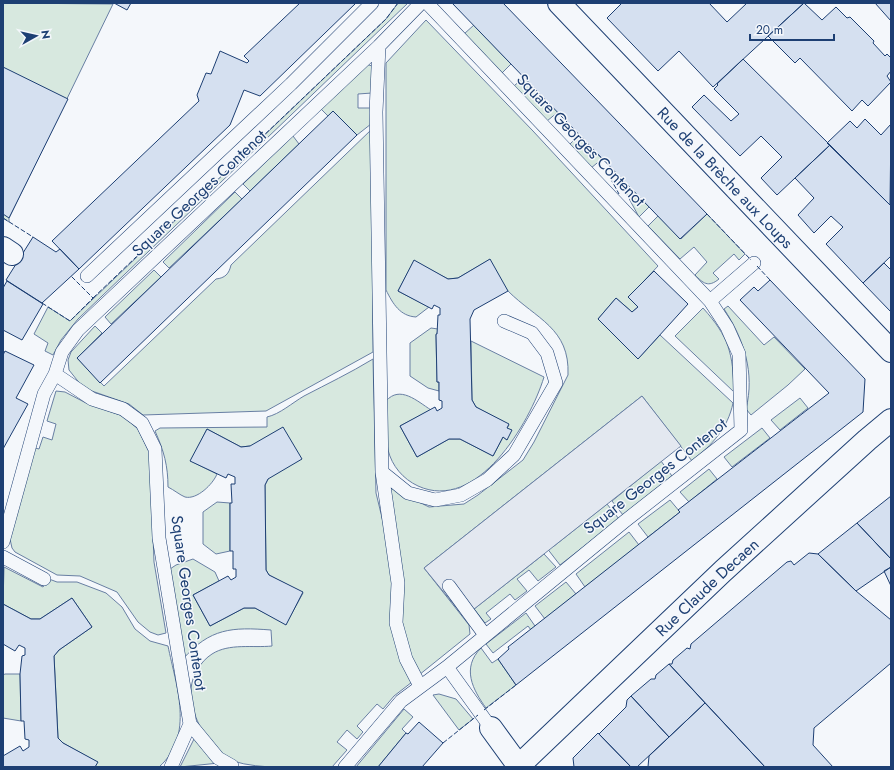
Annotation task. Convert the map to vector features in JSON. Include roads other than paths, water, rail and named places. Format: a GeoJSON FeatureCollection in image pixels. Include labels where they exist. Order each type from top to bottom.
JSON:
{"type":"FeatureCollection","features":[{"type":"Feature","properties":{"kind":"street","name":"Rue de la Brèche aux Loups"},"geometry":{"type":"LineString","coordinates":[[559,3],[891,351]]}},
{"type":"Feature","properties":{"kind":"street","name":"Rue Claude Decaen"},"geometry":{"type":"LineString","coordinates":[[522,763],[723,571],[891,420]]}},
{"type":"Feature","properties":{"kind":"street"},"geometry":{"type":"LineString","coordinates":[[490,728],[522,763]]}},
{"type":"Feature","properties":{"kind":"lane"},"geometry":{"type":"LineString","coordinates":[[87,276],[291,84],[372,3]]}},
{"type":"Feature","properties":{"kind":"lane","name":"Square Georges Contenot"},"geometry":{"type":"LineString","coordinates":[[3,542],[44,394],[54,374],[62,352],[78,330],[379,46],[421,3]]}},
{"type":"Feature","properties":{"kind":"lane","name":"Square Georges Contenot"},"geometry":{"type":"LineString","coordinates":[[345,767],[401,701],[447,668],[485,635],[692,467],[741,430],[740,354],[727,327],[710,301],[427,3]]}},
{"type":"Feature","properties":{"kind":"lane"},"geometry":{"type":"LineString","coordinates":[[379,46],[376,112],[382,472],[398,583],[396,623],[406,659],[420,686]]}},
{"type":"Feature","properties":{"kind":"lane"},"geometry":{"type":"LineString","coordinates":[[710,301],[754,263]]}},
{"type":"Feature","properties":{"kind":"lane"},"geometry":{"type":"LineString","coordinates":[[382,472],[408,493],[435,500],[462,495],[487,480],[514,455],[556,383],[547,353],[532,333],[504,321]]}},
{"type":"Feature","properties":{"kind":"lane","name":"Square Georges Contenot"},"geometry":{"type":"LineString","coordinates":[[54,374],[92,399],[123,409],[142,423],[155,449],[159,538],[190,724]]}},
{"type":"Feature","properties":{"kind":"lane"},"geometry":{"type":"LineString","coordinates":[[3,557],[44,579]]}},
{"type":"Feature","properties":{"kind":"lane"},"geometry":{"type":"LineString","coordinates":[[449,586],[485,635]]}},
{"type":"Feature","properties":{"kind":"lane"},"geometry":{"type":"LineString","coordinates":[[447,668],[490,728]]}},
{"type":"Feature","properties":{"kind":"lane"},"geometry":{"type":"LineString","coordinates":[[171,767],[190,724],[218,758],[229,767]]}}]}
